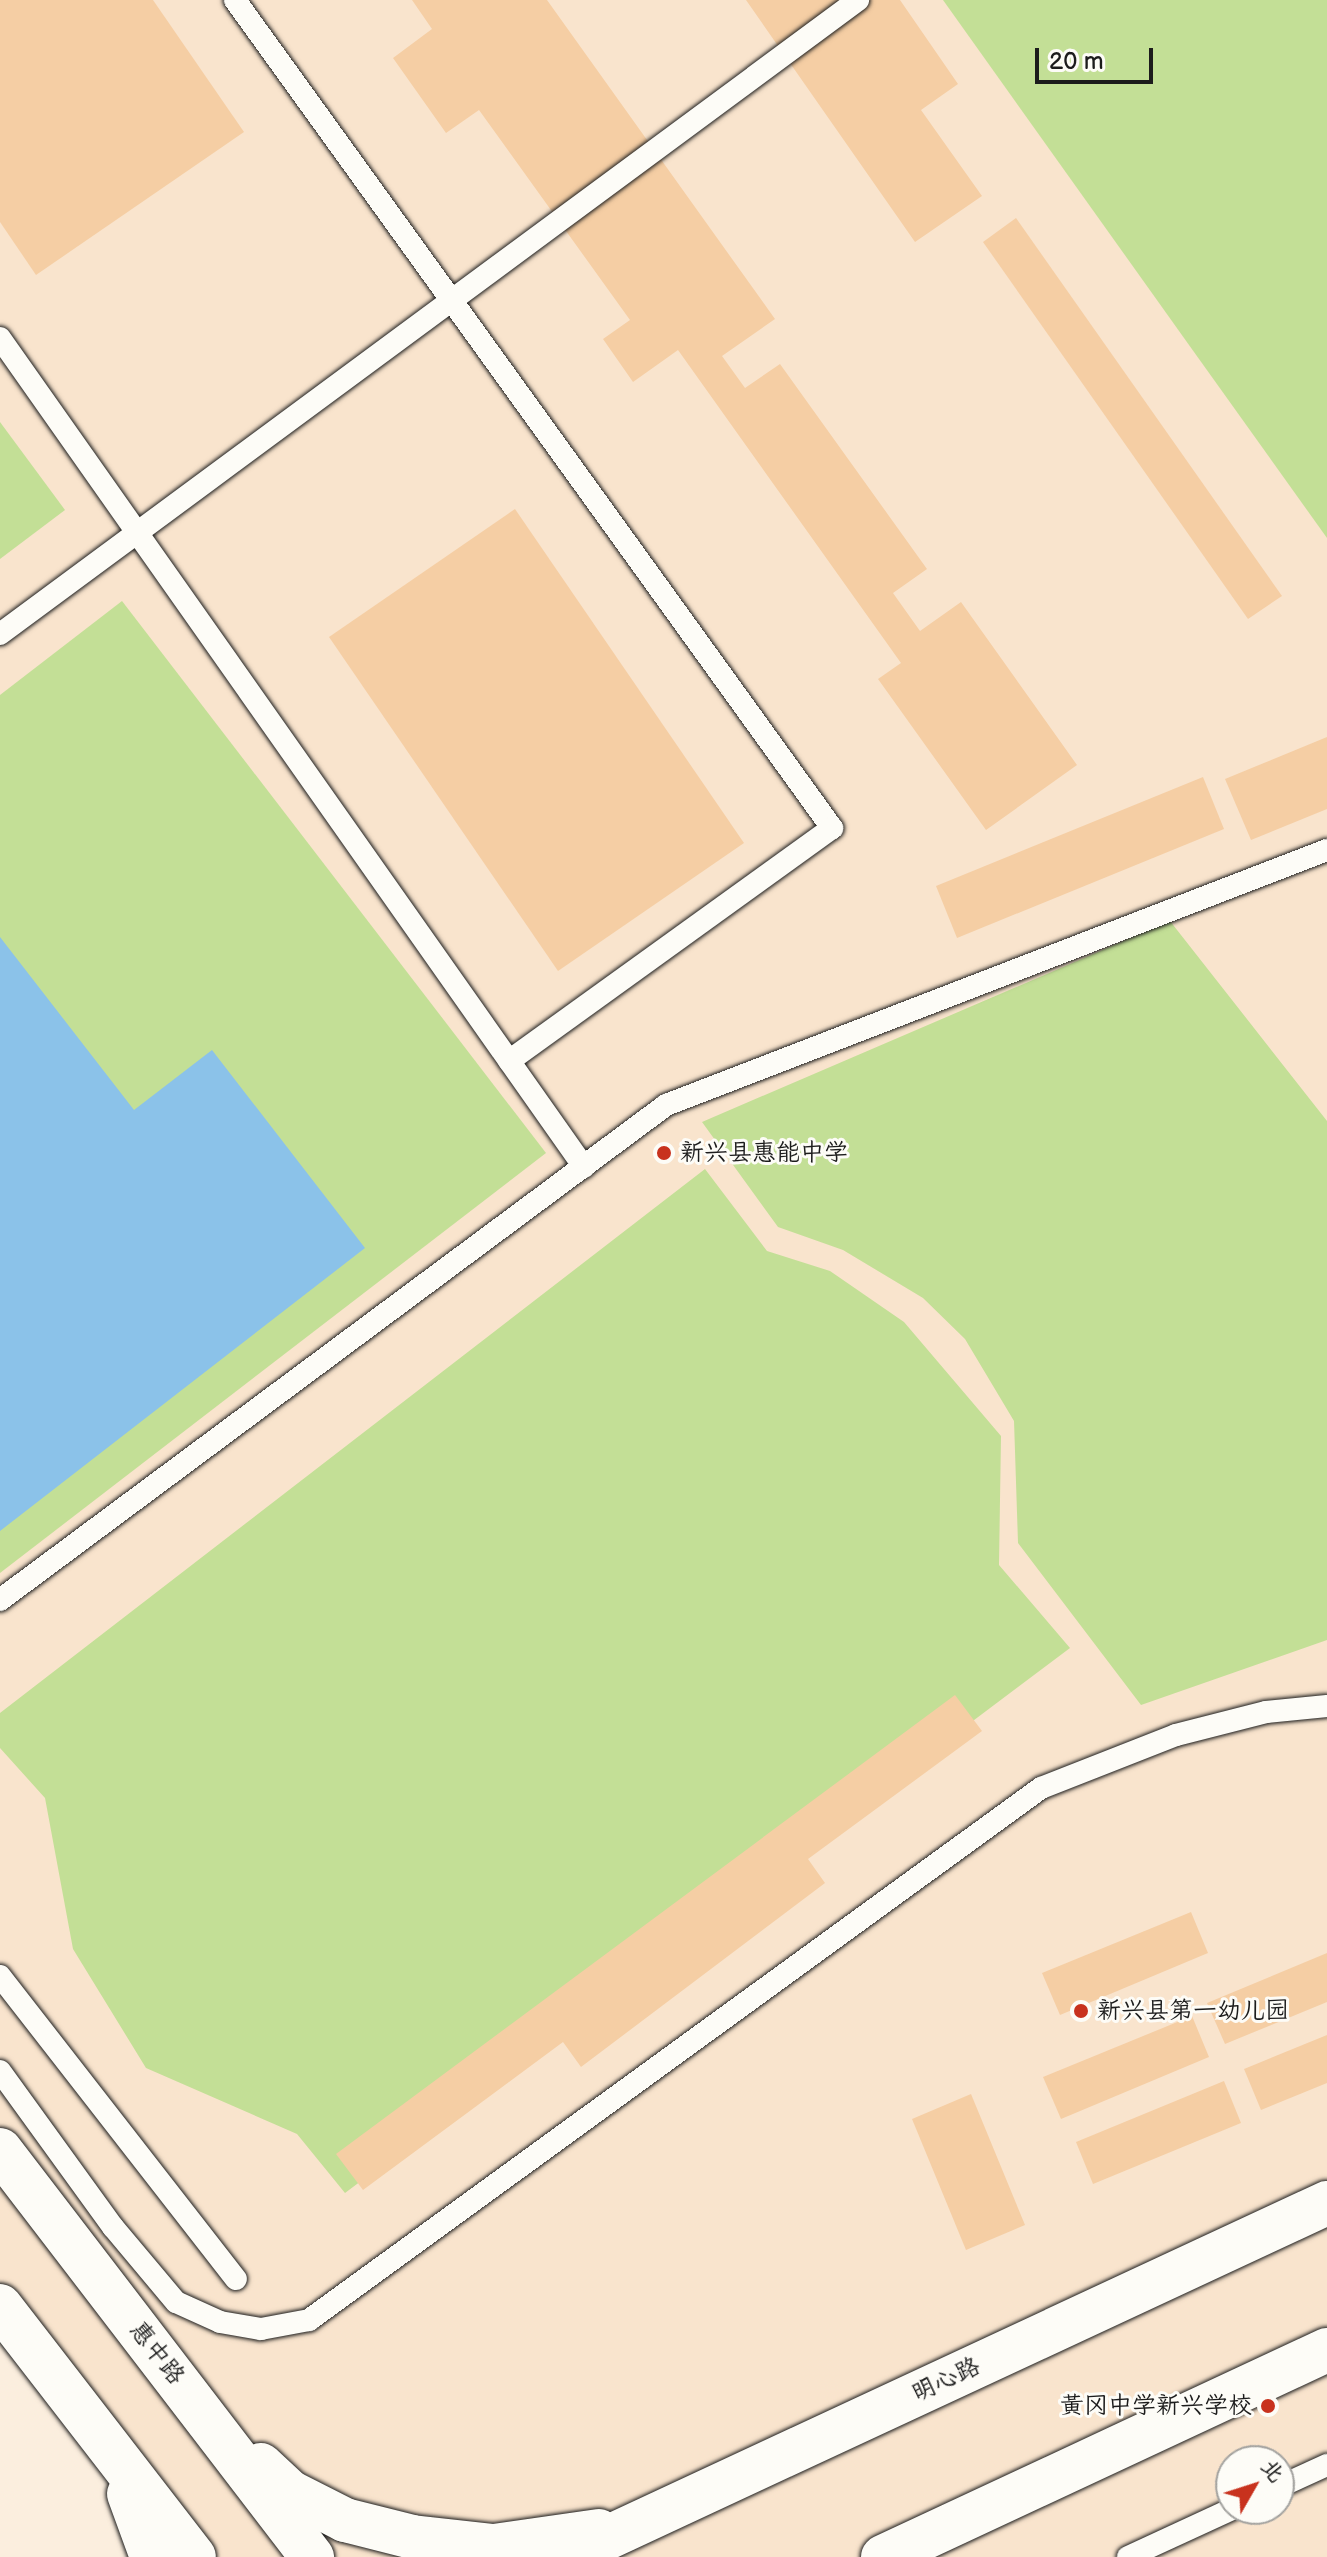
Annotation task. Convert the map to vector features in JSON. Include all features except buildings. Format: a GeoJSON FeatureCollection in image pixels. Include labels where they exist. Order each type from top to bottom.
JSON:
{"type":"FeatureCollection","features":[{"type":"Feature","properties":{"kind":"street","name":"惠中路"},"geometry":{"type":"LineString","coordinates":[[0,2150],[312,2557]]}},
{"type":"Feature","properties":{"kind":"street","name":"明心路"},"geometry":{"type":"LineString","coordinates":[[566,2557],[1327,2203]]}},
{"type":"Feature","properties":{"kind":"street"},"geometry":{"type":"LineString","coordinates":[[0,2306],[194,2557]]}},
{"type":"Feature","properties":{"kind":"street"},"geometry":{"type":"LineString","coordinates":[[883,2557],[1327,2350]]}},
{"type":"Feature","properties":{"kind":"street"},"geometry":{"type":"LineString","coordinates":[[189,2396],[290,2492],[345,2520],[412,2537],[494,2546],[633,2526]]}},
{"type":"Feature","properties":{"kind":"street"},"geometry":{"type":"LineString","coordinates":[[112,2451],[152,2557]]}},
{"type":"Feature","properties":{"kind":"lane"},"geometry":{"type":"LineString","coordinates":[[235,0],[832,828],[509,1061]]}},
{"type":"Feature","properties":{"kind":"lane"},"geometry":{"type":"LineString","coordinates":[[0,634],[858,0]]}},
{"type":"Feature","properties":{"kind":"lane"},"geometry":{"type":"LineString","coordinates":[[0,338],[584,1167]]}},
{"type":"Feature","properties":{"kind":"lane"},"geometry":{"type":"LineString","coordinates":[[0,1600],[666,1105],[1327,850]]}},
{"type":"Feature","properties":{"kind":"lane"},"geometry":{"type":"LineString","coordinates":[[0,2071],[113,2227],[176,2302],[220,2322],[261,2329],[309,2320],[1041,1788],[1176,1735],[1266,1712],[1327,1706]]}},
{"type":"Feature","properties":{"kind":"lane"},"geometry":{"type":"LineString","coordinates":[[0,1976],[236,2279]]}},
{"type":"Feature","properties":{"kind":"lane"},"geometry":{"type":"LineString","coordinates":[[1295,2480],[1327,2465]]}},
{"type":"Feature","properties":{"kind":"lane"},"geometry":{"type":"LineString","coordinates":[[1128,2557],[1215,2517]]}},
{"type":"Feature","properties":{"kind":"shaded area","name":"新兴县惠能中学"},"geometry":{"type":"Polygon","coordinates":[[[0,0],[1327,0],[1327,2557],[194,2557],[0,2306],[0,0]]]}},
{"type":"Feature","properties":{"kind":"green space"},"geometry":{"type":"Polygon","coordinates":[[[943,0],[1327,0],[1327,538],[1189,345],[943,0]]]}},
{"type":"Feature","properties":{"kind":"green space"},"geometry":{"type":"Polygon","coordinates":[[[0,422],[65,510],[0,559],[0,422]]]}},
{"type":"Feature","properties":{"kind":"green space"},"geometry":{"type":"Polygon","coordinates":[[[122,601],[546,1153],[0,1573],[0,695],[122,601]]]}},
{"type":"Feature","properties":{"kind":"green space"},"geometry":{"type":"Polygon","coordinates":[[[1170,921],[1327,1121],[1327,1640],[1141,1705],[1018,1543],[1014,1421],[965,1339],[923,1298],[843,1250],[778,1227],[702,1122],[1170,921]]]}},
{"type":"Feature","properties":{"kind":"green space"},"geometry":{"type":"Polygon","coordinates":[[[705,1169],[767,1251],[830,1271],[904,1322],[1001,1436],[999,1565],[1070,1648],[345,2193],[297,2134],[146,2068],[73,1949],[45,1798],[0,1748],[0,1713],[705,1169]]]}},
{"type":"Feature","properties":{"kind":"water"},"geometry":{"type":"Polygon","coordinates":[[[0,937],[134,1110],[212,1050],[365,1248],[0,1531],[0,937]]]}},
{"type":"Feature","properties":{"kind":"place","name":"新兴县惠能中学"},"geometry":{"type":"Point","coordinates":[664,1153]}},
{"type":"Feature","properties":{"kind":"place","name":"新兴县第一幼儿园"},"geometry":{"type":"Point","coordinates":[1081,2011]}},
{"type":"Feature","properties":{"kind":"place","name":"黄冈中学新兴学校"},"geometry":{"type":"Point","coordinates":[1268,2406]}}]}
